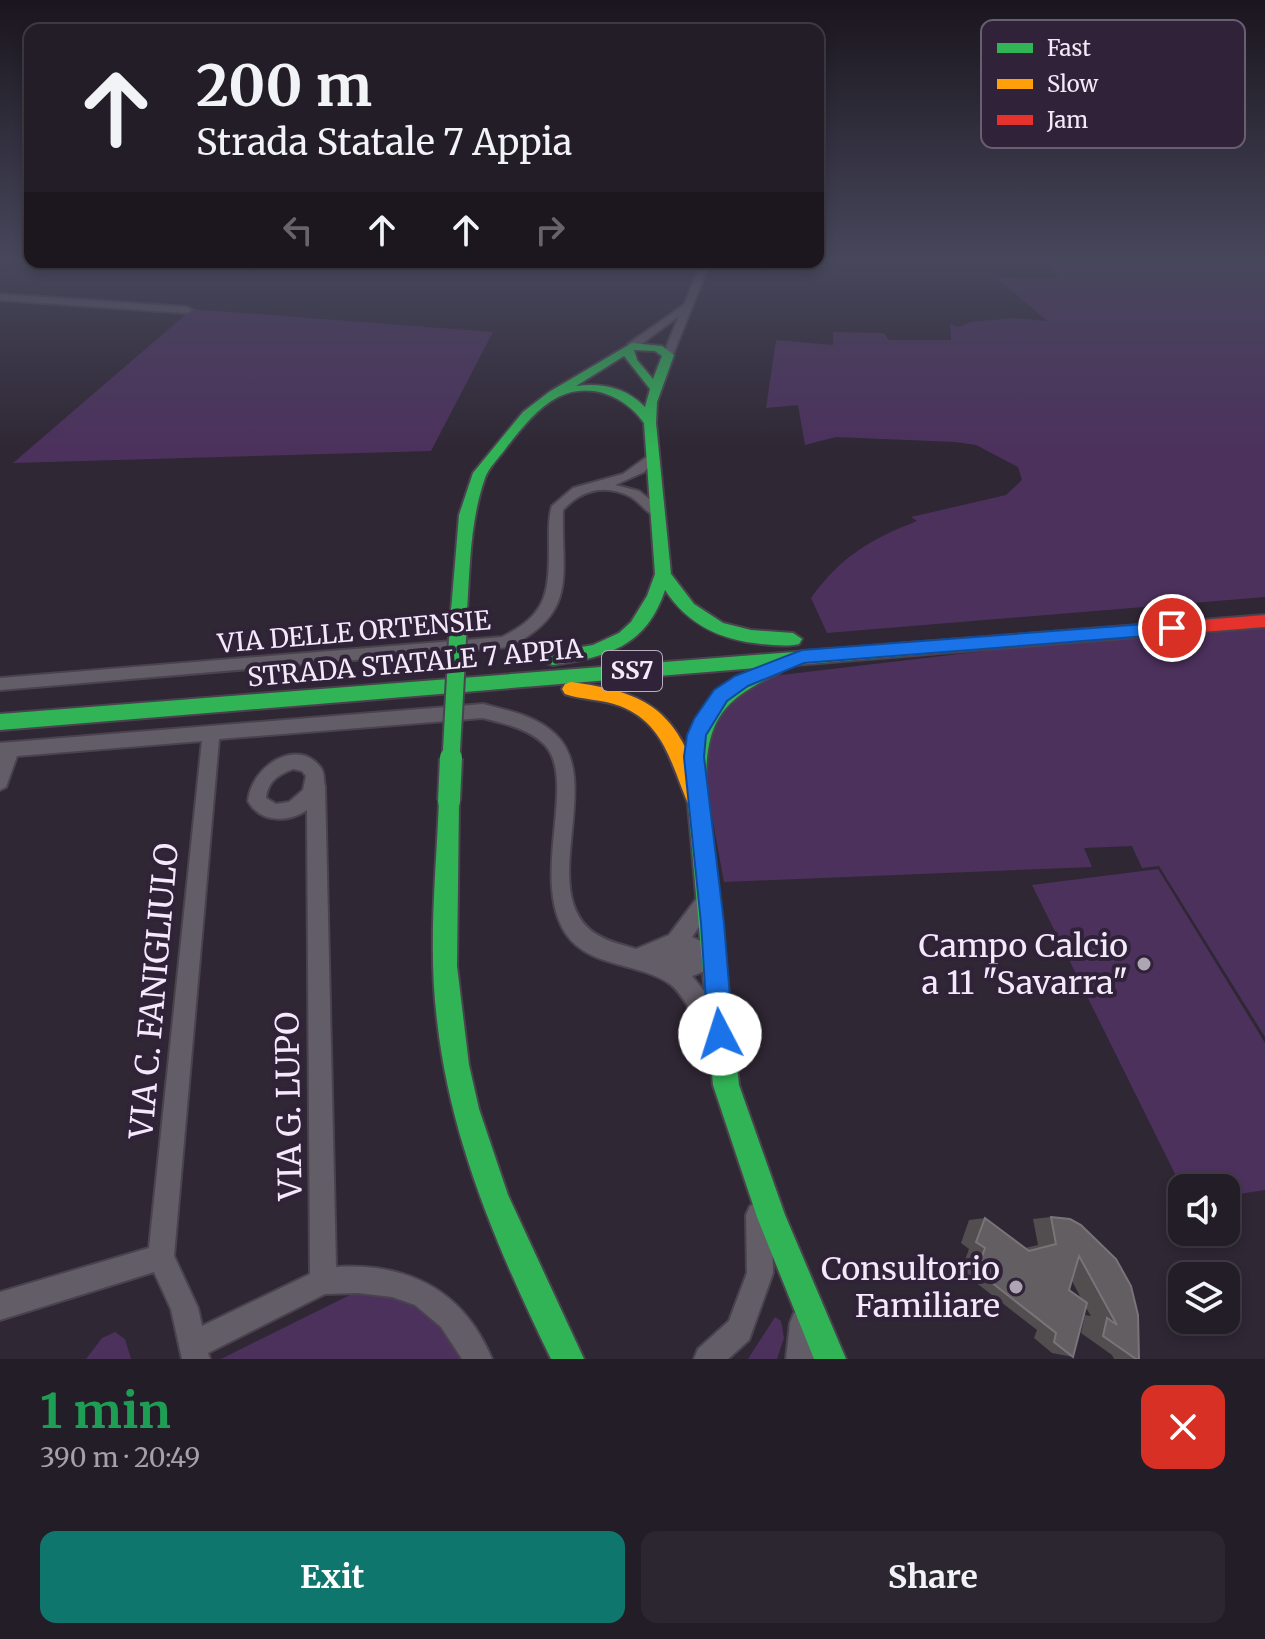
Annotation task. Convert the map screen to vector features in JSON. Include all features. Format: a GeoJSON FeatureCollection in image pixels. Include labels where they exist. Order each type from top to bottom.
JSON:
{"type":"FeatureCollection","features":[{"type":"Feature","properties":{"kind":"main road"},"geometry":{"type":"LineString","coordinates":[[629,348],[633,365],[650,378],[655,388]]}},
{"type":"Feature","properties":{"kind":"main road"},"geometry":{"type":"LineString","coordinates":[[522,663],[603,652],[627,641],[645,623],[657,602],[663,574],[650,423],[655,388],[668,355],[658,348],[629,348],[553,395],[527,415],[480,473],[466,515],[449,801],[444,956],[453,1050],[473,1133],[533,1291],[568,1359]]}},
{"type":"Feature","properties":{"kind":"main road"},"geometry":{"type":"LineString","coordinates":[[553,395],[586,388],[623,394],[636,402],[650,423]]}},
{"type":"Feature","properties":{"kind":"main road"},"geometry":{"type":"LineString","coordinates":[[663,574],[686,611],[721,633],[766,640],[848,639]]}},
{"type":"Feature","properties":{"kind":"main road","name":"STRADA STATALE 7 APPIA"},"geometry":{"type":"LineString","coordinates":[[394,672],[1265,605]]}},
{"type":"Feature","properties":{"kind":"main road","name":"STRADA STATALE 7 APPIA"},"geometry":{"type":"LineString","coordinates":[[0,722],[1265,621]]}},
{"type":"Feature","properties":{"kind":"main road"},"geometry":{"type":"LineString","coordinates":[[802,656],[742,681],[720,696],[703,719],[694,757],[726,1085],[758,1181],[830,1359]]}},
{"type":"Feature","properties":{"kind":"main road"},"geometry":{"type":"LineString","coordinates":[[479,684],[585,689],[632,702],[654,715],[671,733],[685,762],[698,804]]}},
{"type":"Feature","properties":{"kind":"main road"},"geometry":{"type":"LineString","coordinates":[[0,702],[126,693]]}},
{"type":"Feature","properties":{"kind":"street"},"geometry":{"type":"LineString","coordinates":[[629,348],[666,321]]}},
{"type":"Feature","properties":{"kind":"street"},"geometry":{"type":"LineString","coordinates":[[668,355],[681,321]]}},
{"type":"Feature","properties":{"kind":"street"},"geometry":{"type":"LineString","coordinates":[[618,485],[631,478],[652,457]]}},
{"type":"Feature","properties":{"kind":"street","name":"VIA DELLE ORTENSIE"},"geometry":{"type":"LineString","coordinates":[[0,684],[504,643],[520,637],[551,610],[556,588],[557,509],[570,495],[598,485],[618,485]]}},
{"type":"Feature","properties":{"kind":"street"},"geometry":{"type":"LineString","coordinates":[[618,485],[655,485]]}},
{"type":"Feature","properties":{"kind":"street"},"geometry":{"type":"LineString","coordinates":[[618,485],[658,513]]}},
{"type":"Feature","properties":{"kind":"street"},"geometry":{"type":"LineString","coordinates":[[0,782],[5,750],[483,711],[525,722],[547,736],[566,771],[560,895],[568,919],[580,936],[617,955],[700,964],[714,958]]}},
{"type":"Feature","properties":{"kind":"street","name":"VIA C. FANIGLIULO"},"geometry":{"type":"LineString","coordinates":[[161,1257],[211,731]]}},
{"type":"Feature","properties":{"kind":"street","name":"VIA G. LUPO"},"geometry":{"type":"LineString","coordinates":[[316,786],[323,1281]]}},
{"type":"Feature","properties":{"kind":"street"},"geometry":{"type":"LineString","coordinates":[[666,958],[709,896]]}},
{"type":"Feature","properties":{"kind":"street"},"geometry":{"type":"LineString","coordinates":[[666,958],[691,989],[720,1034]]}},
{"type":"Feature","properties":{"kind":"street"},"geometry":{"type":"LineString","coordinates":[[708,1359],[739,1330],[760,1273],[758,1181]]}},
{"type":"Feature","properties":{"kind":"street"},"geometry":{"type":"LineString","coordinates":[[0,1306],[161,1257],[184,1308],[195,1352],[323,1281],[376,1282],[415,1289],[450,1316],[478,1359]]}},
{"type":"Feature","properties":{"kind":"street"},"geometry":{"type":"LineString","coordinates":[[533,1291],[584,1354],[593,1359]]}},
{"type":"Feature","properties":{"kind":"street"},"geometry":{"type":"LineString","coordinates":[[800,1359],[804,1298]]}},
{"type":"Feature","properties":{"kind":"shaded area"},"geometry":{"type":"Polygon","coordinates":[[[178,321],[355,321],[493,332],[431,451],[13,463],[178,321]]]}},
{"type":"Feature","properties":{"kind":"shaded area"},"geometry":{"type":"Polygon","coordinates":[[[1265,321],[1265,597],[827,633],[811,598],[845,560],[871,542],[917,521],[911,517],[1006,495],[1022,480],[1018,467],[976,445],[836,437],[805,445],[798,405],[766,408],[776,340],[833,345],[833,332],[884,333],[889,340],[951,340],[950,323],[958,327],[971,322],[1265,321]]]}},
{"type":"Feature","properties":{"kind":"shaded area"},"geometry":{"type":"Polygon","coordinates":[[[1265,626],[1265,1037],[1159,866],[1142,868],[1132,846],[1084,848],[1092,867],[724,882],[700,751],[721,702],[764,677],[1061,642],[1265,626]]]}},
{"type":"Feature","properties":{"kind":"shaded area","name":"Campo Calcio a 11 \"Savarra\""},"geometry":{"type":"Polygon","coordinates":[[[1158,869],[1265,1043],[1265,1190],[1240,1194],[1240,1174],[1175,1174],[1032,885],[1158,869]]]}},
{"type":"Feature","properties":{"kind":"shaded area"},"geometry":{"type":"Polygon","coordinates":[[[376,1282],[415,1289],[478,1359],[221,1359],[376,1282]]]}},
{"type":"Feature","properties":{"kind":"shaded area"},"geometry":{"type":"Polygon","coordinates":[[[775,1317],[781,1321],[784,1338],[777,1359],[748,1359],[775,1317]]]}},
{"type":"Feature","properties":{"kind":"shaded area"},"geometry":{"type":"Polygon","coordinates":[[[115,1332],[125,1339],[131,1359],[86,1359],[102,1338],[115,1332]]]}},
{"type":"Feature","properties":{"kind":"building"},"geometry":{"type":"Polygon","coordinates":[[[1051,1217],[1070,1219],[1081,1225],[1116,1259],[1131,1286],[1138,1315],[1139,1359],[1103,1336],[1107,1318],[1117,1325],[1079,1256],[1069,1290],[1087,1303],[1073,1357],[1054,1342],[1056,1333],[977,1271],[985,1248],[976,1242],[985,1218],[1029,1251],[1056,1244],[1051,1217]]]}},
{"type":"Feature","properties":{"kind":"traffic: fast"},"geometry":{"type":"LineString","coordinates":[[459,611],[466,515],[480,473],[527,415],[553,395],[632,346],[658,348],[668,355],[651,402],[650,423],[663,574]]}},
{"type":"Feature","properties":{"kind":"traffic: fast"},"geometry":{"type":"LineString","coordinates":[[627,349],[632,361],[655,388]]}},
{"type":"Feature","properties":{"kind":"traffic: fast"},"geometry":{"type":"LineString","coordinates":[[563,392],[590,388],[613,391],[633,402],[650,423]]}},
{"type":"Feature","properties":{"kind":"traffic: fast"},"geometry":{"type":"LineString","coordinates":[[663,574],[688,608],[717,628],[751,637],[793,639]]}},
{"type":"Feature","properties":{"kind":"traffic: fast"},"geometry":{"type":"LineString","coordinates":[[553,658],[595,651],[625,637],[647,613],[663,574]]}},
{"type":"Feature","properties":{"kind":"traffic: fast"},"geometry":{"type":"LineString","coordinates":[[449,801],[459,611]]}},
{"type":"Feature","properties":{"kind":"traffic: fast"},"geometry":{"type":"LineString","coordinates":[[0,722],[999,642]]}},
{"type":"Feature","properties":{"kind":"traffic: fast"},"geometry":{"type":"LineString","coordinates":[[696,778],[699,737],[713,708],[738,686],[775,667]]}},
{"type":"Feature","properties":{"kind":"traffic: fast"},"geometry":{"type":"LineString","coordinates":[[449,801],[445,966],[456,1065],[466,1109],[494,1195],[510,1237],[568,1359]]}},
{"type":"Feature","properties":{"kind":"traffic: fast"},"geometry":{"type":"LineString","coordinates":[[698,804],[726,1085],[771,1217],[830,1359]]}},
{"type":"Feature","properties":{"kind":"traffic: slow"},"geometry":{"type":"LineString","coordinates":[[571,689],[624,699],[657,720],[680,755],[698,804]]}},
{"type":"Feature","properties":{"kind":"traffic: jam"},"geometry":{"type":"LineString","coordinates":[[999,642],[1265,621]]}},
{"type":"Feature","properties":{"kind":"place","name":"Campo Calcio a 11 \"Savarra\""},"geometry":{"type":"Point","coordinates":[1144,964]}},
{"type":"Feature","properties":{"kind":"place","name":"Consultorio Familiare"},"geometry":{"type":"Point","coordinates":[1016,1287]}},
{"type":"Feature","properties":{"kind":"route"},"geometry":{"type":"LineString","coordinates":[[720,1034],[712,923],[694,757],[703,719],[720,696],[742,681],[802,656],[1172,628]]}}]}
